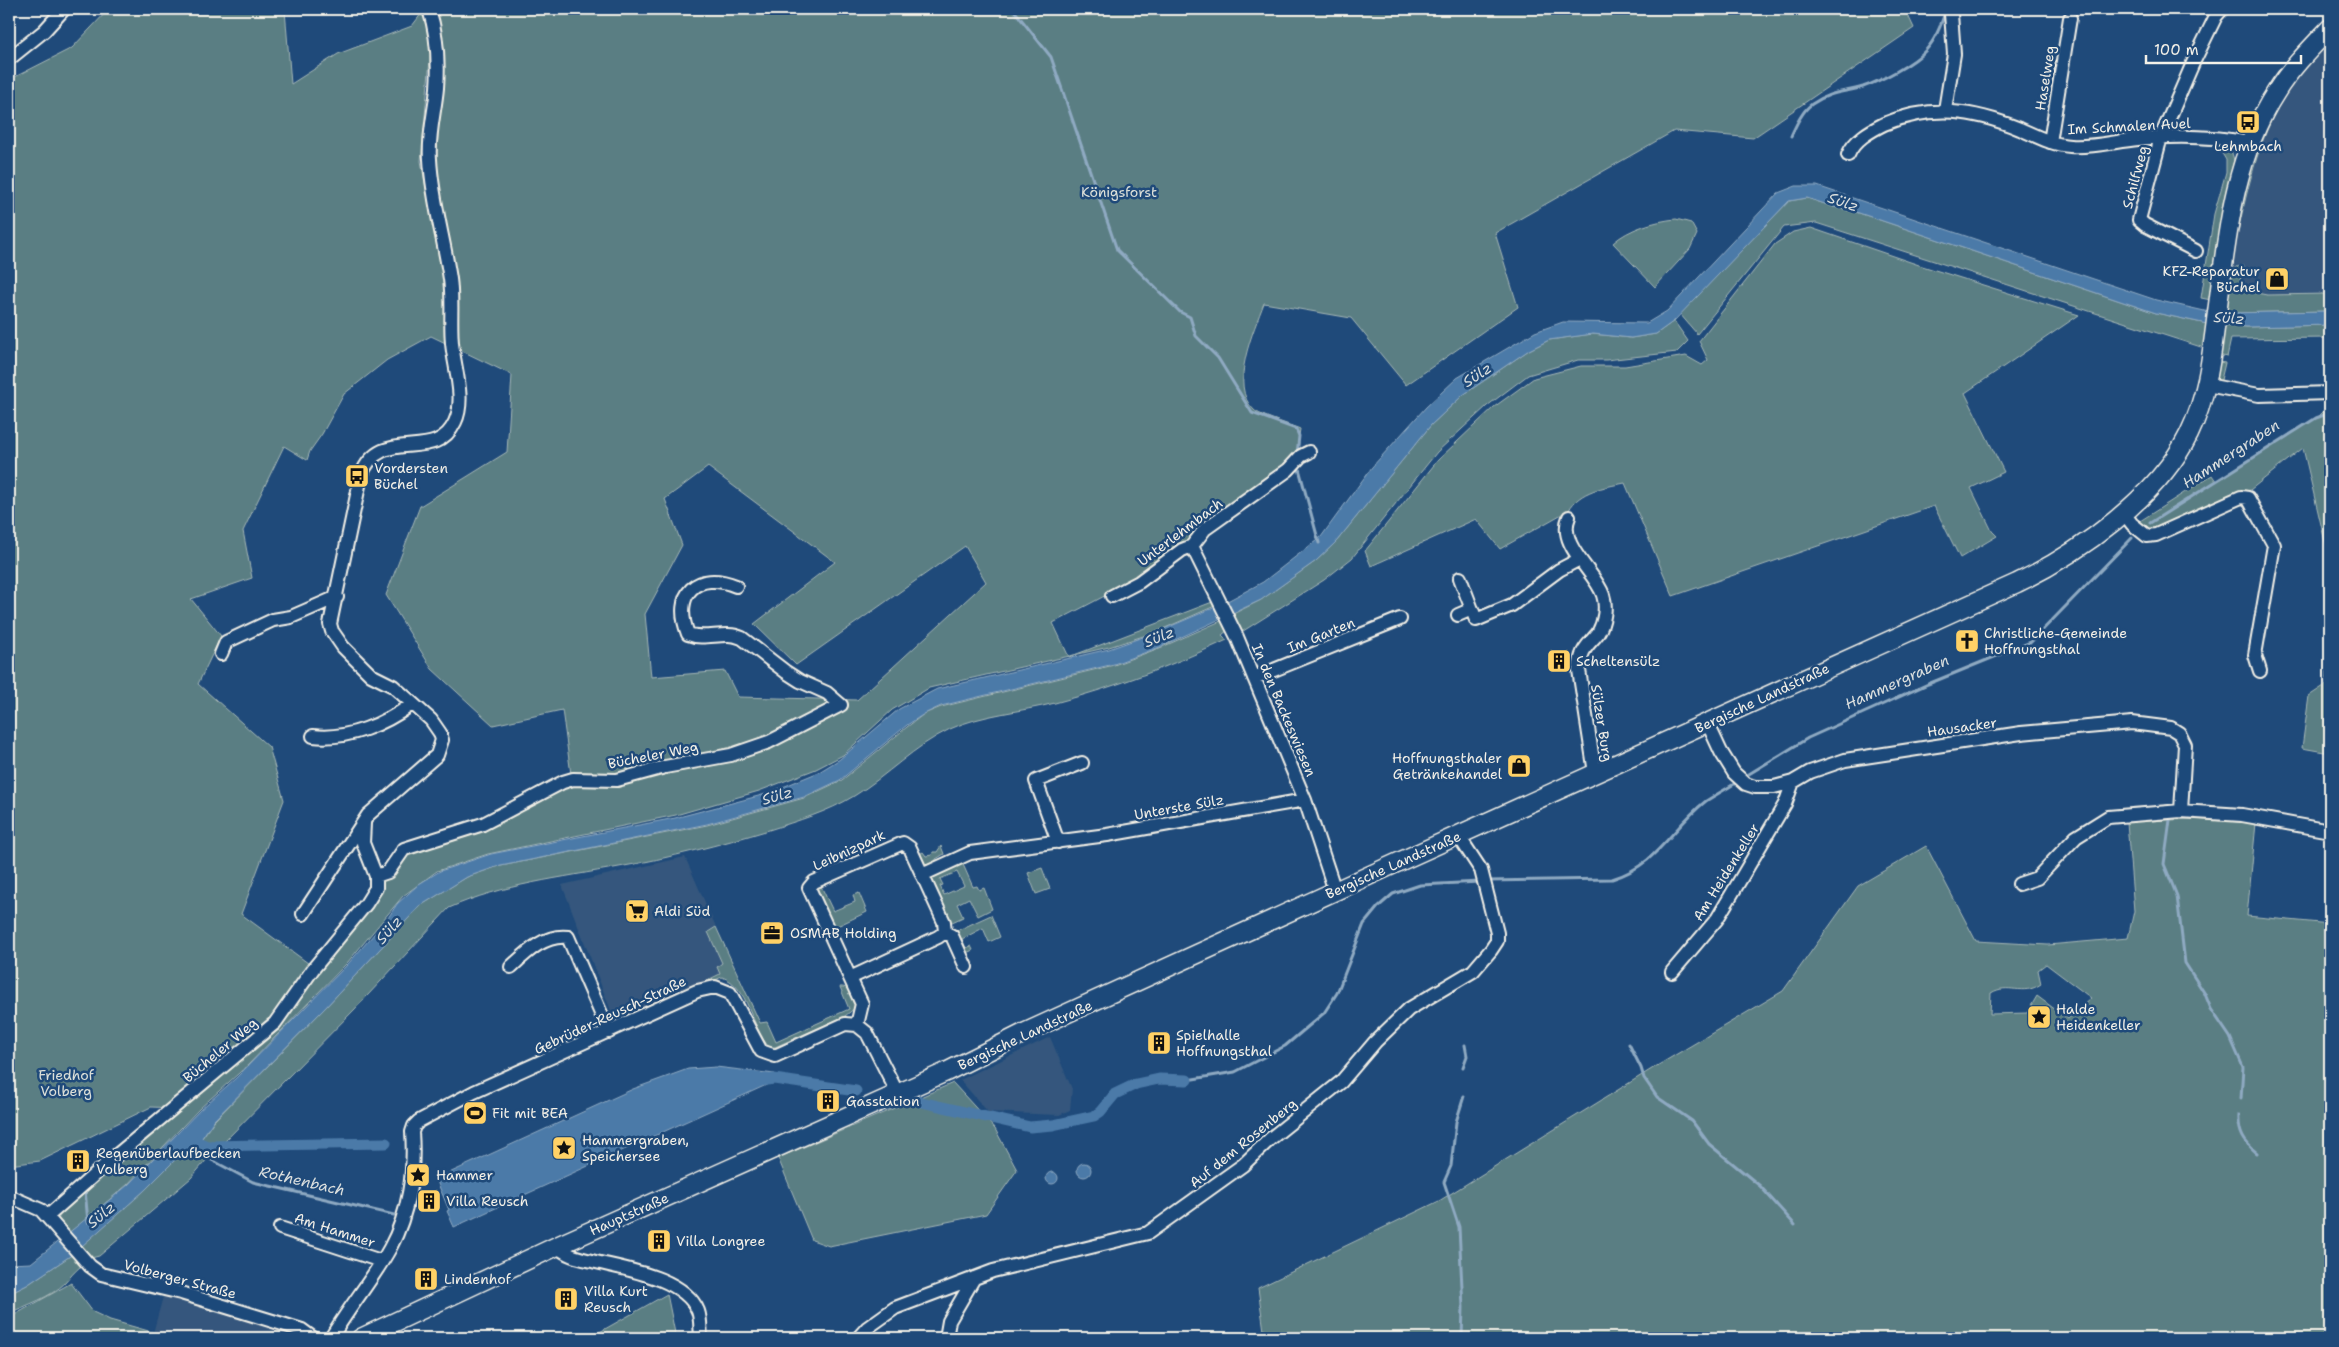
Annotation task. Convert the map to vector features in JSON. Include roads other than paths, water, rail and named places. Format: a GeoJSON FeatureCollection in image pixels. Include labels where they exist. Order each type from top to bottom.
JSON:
{"type":"FeatureCollection","features":[{"type":"Feature","properties":{"kind":"main road","name":"Bergische Landstraße"},"geometry":{"type":"LineString","coordinates":[[898,1094],[1026,1032],[1594,773],[1708,724],[1795,681],[2034,575],[2089,541],[2152,485],[2177,455],[2196,416],[2207,385],[2232,206],[2251,143],[2276,92],[2330,28]]}},
{"type":"Feature","properties":{"kind":"main road","name":"Hauptstraße"},"geometry":{"type":"LineString","coordinates":[[361,1338],[557,1246],[898,1094]]}},
{"type":"Feature","properties":{"kind":"street"},"geometry":{"type":"LineString","coordinates":[[9,59],[44,31],[64,9]]}},
{"type":"Feature","properties":{"kind":"street"},"geometry":{"type":"LineString","coordinates":[[303,914],[364,823],[381,802],[437,755],[442,740],[437,727],[393,686],[371,675],[336,639],[330,624],[361,476],[365,465],[382,450],[433,443],[442,439],[456,422],[459,395],[452,341],[450,278],[430,158],[438,67],[436,40],[429,9]]}},
{"type":"Feature","properties":{"kind":"street"},"geometry":{"type":"LineString","coordinates":[[2161,137],[2193,63],[2216,16],[2222,9]]}},
{"type":"Feature","properties":{"kind":"street"},"geometry":{"type":"LineString","coordinates":[[1945,110],[1954,54],[1952,14]]}},
{"type":"Feature","properties":{"kind":"street","name":"Haselweg"},"geometry":{"type":"LineString","coordinates":[[2050,142],[2070,18]]}},
{"type":"Feature","properties":{"kind":"street","name":"Im Schmalen Auel"},"geometry":{"type":"LineString","coordinates":[[1848,155],[1856,142],[1881,126],[1911,116],[1945,110],[1974,114],[1996,120],[2050,142],[2078,146],[2161,137],[2223,138],[2251,143]]}},
{"type":"Feature","properties":{"kind":"street","name":"Schilfweg"},"geometry":{"type":"LineString","coordinates":[[2161,137],[2139,220],[2145,225],[2196,251]]}},
{"type":"Feature","properties":{"kind":"street"},"geometry":{"type":"LineString","coordinates":[[2207,385],[2259,394],[2330,393]]}},
{"type":"Feature","properties":{"kind":"street","name":"Unterlehmbach"},"geometry":{"type":"LineString","coordinates":[[1112,596],[1139,582],[1182,550],[1192,546],[1205,529],[1282,476],[1301,456],[1309,452]]}},
{"type":"Feature","properties":{"kind":"street"},"geometry":{"type":"LineString","coordinates":[[2123,512],[2132,524],[2147,536],[2156,535],[2241,497],[2248,498],[2274,545],[2255,655],[2260,672]]}},
{"type":"Feature","properties":{"kind":"street","name":"Sülzer Burg"},"geometry":{"type":"LineString","coordinates":[[1569,516],[1565,525],[1578,560],[1597,584],[1603,596],[1606,610],[1599,632],[1582,654],[1579,670],[1594,773]]}},
{"type":"Feature","properties":{"kind":"street","name":"In den Backeswiesen"},"geometry":{"type":"LineString","coordinates":[[1192,546],[1236,635],[1305,800],[1335,891]]}},
{"type":"Feature","properties":{"kind":"street"},"geometry":{"type":"LineString","coordinates":[[1460,578],[1476,620],[1512,605],[1559,570],[1578,560]]}},
{"type":"Feature","properties":{"kind":"street","name":"Bücheler Weg"},"geometry":{"type":"LineString","coordinates":[[51,1220],[112,1159],[275,1023],[313,969],[366,904],[376,888],[376,876],[388,872],[404,850],[483,824],[563,782],[573,779],[617,780],[665,767],[731,755],[769,742],[841,705],[827,693],[800,682],[735,634],[695,636],[688,634],[682,615],[682,604],[690,591],[702,583],[726,582],[736,586]]}},
{"type":"Feature","properties":{"kind":"street"},"geometry":{"type":"LineString","coordinates":[[221,654],[226,642],[273,620],[291,617],[337,597]]}},
{"type":"Feature","properties":{"kind":"street"},"geometry":{"type":"LineString","coordinates":[[1458,615],[1472,609]]}},
{"type":"Feature","properties":{"kind":"street","name":"Im Garten"},"geometry":{"type":"LineString","coordinates":[[1254,678],[1400,619]]}},
{"type":"Feature","properties":{"kind":"street"},"geometry":{"type":"LineString","coordinates":[[313,736],[330,738],[365,728],[394,717],[412,704]]}},
{"type":"Feature","properties":{"kind":"street","name":"Hausacker"},"geometry":{"type":"LineString","coordinates":[[1708,724],[1721,752],[1734,772],[1746,784],[1755,787],[1774,787],[1793,782],[1810,772],[1845,760],[2032,731],[2132,723],[2171,728],[2179,733],[2185,744],[2181,811]]}},
{"type":"Feature","properties":{"kind":"street"},"geometry":{"type":"LineString","coordinates":[[1058,842],[1036,780],[1082,763]]}},
{"type":"Feature","properties":{"kind":"street","name":"Am Heidenkeller"},"geometry":{"type":"LineString","coordinates":[[1672,972],[1718,919],[1785,804],[1793,782]]}},
{"type":"Feature","properties":{"kind":"street","name":"Unterste Sülz"},"geometry":{"type":"LineString","coordinates":[[922,875],[970,853],[1058,842],[1305,800]]}},
{"type":"Feature","properties":{"kind":"street"},"geometry":{"type":"LineString","coordinates":[[2018,884],[2037,878],[2076,836],[2108,818],[2181,811],[2242,815],[2330,831]]}},
{"type":"Feature","properties":{"kind":"street"},"geometry":{"type":"LineString","coordinates":[[364,823],[363,843],[376,876]]}},
{"type":"Feature","properties":{"kind":"street","name":"Auf dem Rosenberg"},"geometry":{"type":"LineString","coordinates":[[858,1338],[867,1328],[894,1308],[974,1278],[1030,1260],[1148,1233],[1244,1165],[1270,1139],[1341,1082],[1375,1042],[1409,1009],[1465,977],[1479,965],[1497,941],[1497,933],[1482,870],[1458,835]]}},
{"type":"Feature","properties":{"kind":"street","name":"Leibnizpark"},"geometry":{"type":"LineString","coordinates":[[857,1025],[862,1004],[810,888],[814,882],[903,843],[910,848],[944,922],[945,932],[952,936],[966,967]]}},
{"type":"Feature","properties":{"kind":"street"},"geometry":{"type":"LineString","coordinates":[[850,978],[945,932]]}},
{"type":"Feature","properties":{"kind":"street"},"geometry":{"type":"LineString","coordinates":[[511,967],[533,947],[558,935],[568,937],[609,1032]]}},
{"type":"Feature","properties":{"kind":"street","name":"Gebrüder-Reusch-Straße"},"geometry":{"type":"LineString","coordinates":[[466,1096],[697,991],[715,987],[730,993],[761,1051],[774,1056],[845,1024],[857,1025]]}},
{"type":"Feature","properties":{"kind":"street"},"geometry":{"type":"LineString","coordinates":[[857,1025],[871,1039],[898,1094]]}},
{"type":"Feature","properties":{"kind":"street","name":"Am Hammer"},"geometry":{"type":"LineString","coordinates":[[331,1338],[390,1248],[402,1220],[407,1202],[412,1164],[414,1126],[419,1121],[466,1096]]}},
{"type":"Feature","properties":{"kind":"street","name":"Volberger Straße"},"geometry":{"type":"LineString","coordinates":[[9,1196],[32,1205],[51,1220],[80,1255],[101,1274],[181,1293],[302,1330],[313,1338]]}},
{"type":"Feature","properties":{"kind":"street","name":"Am Hammer"},"geometry":{"type":"LineString","coordinates":[[280,1228],[381,1261]]}},
{"type":"Feature","properties":{"kind":"street"},"geometry":{"type":"LineString","coordinates":[[557,1246],[572,1256],[652,1277],[680,1289],[690,1298],[699,1314],[701,1338]]}},
{"type":"Feature","properties":{"kind":"street"},"geometry":{"type":"LineString","coordinates":[[946,1338],[949,1321],[974,1278]]}},
{"type":"Feature","properties":{"kind":"water","name":"Sülz"},"geometry":{"type":"Polygon","coordinates":[[[1796,186],[1817,186],[2156,300],[2209,312],[2207,324],[2156,313],[1856,212],[1807,198],[1789,201],[1674,321],[1656,334],[1631,338],[1593,334],[1549,340],[1529,350],[1463,395],[1431,425],[1336,542],[1316,561],[1261,600],[1160,647],[1114,664],[941,706],[907,725],[840,780],[804,797],[707,824],[496,867],[467,877],[420,906],[324,1009],[214,1120],[193,1151],[176,1159],[145,1190],[73,1254],[27,1285],[9,1294],[9,1264],[31,1263],[128,1185],[200,1110],[236,1078],[348,964],[388,918],[397,904],[419,884],[440,871],[491,854],[675,818],[766,794],[819,772],[840,759],[899,709],[937,689],[1109,649],[1157,632],[1218,606],[1263,582],[1321,537],[1372,467],[1426,407],[1457,378],[1535,332],[1563,322],[1647,323],[1667,311],[1778,193],[1796,186]]]}},
{"type":"Feature","properties":{"kind":"water","name":"Sülz"},"geometry":{"type":"Polygon","coordinates":[[[2330,311],[2330,325],[2247,327],[2223,325],[2225,313],[2330,311]]]}},
{"type":"Feature","properties":{"kind":"water","name":"Hammergraben, Speichersee"},"geometry":{"type":"Polygon","coordinates":[[[716,1067],[775,1074],[773,1082],[454,1227],[436,1179],[633,1089],[688,1069],[716,1067]]]}},
{"type":"Feature","properties":{"kind":"water"},"geometry":{"type":"Polygon","coordinates":[[[1084,1163],[1089,1165],[1091,1170],[1089,1175],[1084,1177],[1079,1175],[1077,1170],[1079,1165],[1084,1163]]]}},
{"type":"Feature","properties":{"kind":"water"},"geometry":{"type":"Polygon","coordinates":[[[1050,1172],[1054,1172],[1058,1178],[1054,1184],[1050,1184],[1046,1180],[1046,1176],[1050,1172]]]}},
{"type":"Feature","properties":{"kind":"waterway"},"geometry":{"type":"LineString","coordinates":[[1013,9],[1051,57],[1117,250],[1180,312],[1190,317],[1196,336],[1218,358],[1252,413],[1296,429],[1299,436],[1297,455]]}},
{"type":"Feature","properties":{"kind":"waterway"},"geometry":{"type":"LineString","coordinates":[[1791,136],[1802,114],[1812,104],[1831,94],[1863,87],[1878,81],[1896,72],[1921,55],[1936,36],[1946,9]]}},
{"type":"Feature","properties":{"kind":"waterway","name":"Hammergraben"},"geometry":{"type":"LineString","coordinates":[[2150,523],[2316,418],[2330,413]]}},
{"type":"Feature","properties":{"kind":"waterway"},"geometry":{"type":"LineString","coordinates":[[1298,465],[1319,543]]}},
{"type":"Feature","properties":{"kind":"waterway","name":"Hammergraben"},"geometry":{"type":"LineString","coordinates":[[1744,777],[1808,738],[1928,684],[2031,642],[2132,538]]}},
{"type":"Feature","properties":{"kind":"waterway"},"geometry":{"type":"LineString","coordinates":[[1486,881],[1612,879],[1628,873],[1653,855],[1706,801],[1739,781]]}},
{"type":"Feature","properties":{"kind":"waterway"},"geometry":{"type":"LineString","coordinates":[[2170,820],[2164,864],[2177,896],[2185,963],[2205,994],[2211,1009],[2230,1037],[2243,1067],[2241,1099]]}},
{"type":"Feature","properties":{"kind":"waterway","name":"Hammergraben"},"geometry":{"type":"LineString","coordinates":[[1187,1080],[1235,1072],[1285,1046],[1324,1013],[1337,993],[1364,924],[1378,907],[1393,894],[1420,885],[1480,882]]}},
{"type":"Feature","properties":{"kind":"waterway"},"geometry":{"type":"LineString","coordinates":[[1629,1044],[1644,1078],[1657,1097],[1692,1121],[1709,1144],[1760,1186],[1795,1225]]}},
{"type":"Feature","properties":{"kind":"waterway"},"geometry":{"type":"LineString","coordinates":[[1463,1067],[1467,1056],[1465,1045]]}},
{"type":"Feature","properties":{"kind":"waterway","name":"Hammergraben"},"geometry":{"type":"LineString","coordinates":[[759,1081],[774,1079],[856,1091]]}},
{"type":"Feature","properties":{"kind":"waterway","name":"Hammergraben"},"geometry":{"type":"LineString","coordinates":[[917,1101],[1030,1127],[1053,1125],[1094,1116],[1100,1112],[1115,1094],[1136,1084],[1159,1079],[1187,1080]]}},
{"type":"Feature","properties":{"kind":"waterway"},"geometry":{"type":"LineString","coordinates":[[1462,1338],[1463,1308],[1459,1227],[1444,1182],[1451,1166],[1456,1122],[1464,1096]]}},
{"type":"Feature","properties":{"kind":"waterway"},"geometry":{"type":"LineString","coordinates":[[2239,1115],[2243,1137],[2257,1153]]}},
{"type":"Feature","properties":{"kind":"waterway"},"geometry":{"type":"LineString","coordinates":[[189,1138],[207,1146],[386,1143]]}},
{"type":"Feature","properties":{"kind":"waterway","name":"Rothenbach"},"geometry":{"type":"LineString","coordinates":[[191,1149],[253,1182],[394,1215]]}},
{"type":"Feature","properties":{"kind":"waterway","name":"Sülz"},"geometry":{"type":"LineString","coordinates":[[85,1190],[88,1222]]}},
{"type":"Feature","properties":{"kind":"place","name":"Lehmbach"},"geometry":{"type":"Point","coordinates":[2248,122]}},
{"type":"Feature","properties":{"kind":"place","name":"KFZ-Reparatur Büchel"},"geometry":{"type":"Point","coordinates":[2277,279]}},
{"type":"Feature","properties":{"kind":"place","name":"Vordersten Büchel"},"geometry":{"type":"Point","coordinates":[357,476]}},
{"type":"Feature","properties":{"kind":"place","name":"Christliche-Gemeinde Hoffnungsthal"},"geometry":{"type":"Point","coordinates":[1967,641]}},
{"type":"Feature","properties":{"kind":"place","name":"Scheltensülz"},"geometry":{"type":"Point","coordinates":[1559,661]}},
{"type":"Feature","properties":{"kind":"place","name":"Hoffnungsthaler Getränkehandel"},"geometry":{"type":"Point","coordinates":[1519,766]}},
{"type":"Feature","properties":{"kind":"place","name":"Aldi Süd"},"geometry":{"type":"Point","coordinates":[637,911]}},
{"type":"Feature","properties":{"kind":"place","name":"OSMAB Holding"},"geometry":{"type":"Point","coordinates":[772,933]}},
{"type":"Feature","properties":{"kind":"place","name":"Halde Heidenkeller"},"geometry":{"type":"Point","coordinates":[2039,1017]}},
{"type":"Feature","properties":{"kind":"place","name":"Spielhalle Hoffnungsthal"},"geometry":{"type":"Point","coordinates":[1159,1043]}},
{"type":"Feature","properties":{"kind":"place","name":"Gasstation"},"geometry":{"type":"Point","coordinates":[828,1101]}},
{"type":"Feature","properties":{"kind":"place","name":"Fit mit BEA"},"geometry":{"type":"Point","coordinates":[475,1113]}},
{"type":"Feature","properties":{"kind":"place","name":"Hammergraben, Speichersee"},"geometry":{"type":"Point","coordinates":[564,1148]}},
{"type":"Feature","properties":{"kind":"place","name":"Regenüberlaufbecken Volberg"},"geometry":{"type":"Point","coordinates":[78,1161]}},
{"type":"Feature","properties":{"kind":"place","name":"Hammer"},"geometry":{"type":"Point","coordinates":[418,1175]}},
{"type":"Feature","properties":{"kind":"place","name":"Villa Reusch"},"geometry":{"type":"Point","coordinates":[429,1201]}},
{"type":"Feature","properties":{"kind":"place","name":"Villa Longree"},"geometry":{"type":"Point","coordinates":[659,1241]}},
{"type":"Feature","properties":{"kind":"place","name":"Lindenhof"},"geometry":{"type":"Point","coordinates":[426,1279]}},
{"type":"Feature","properties":{"kind":"place","name":"Villa Kurt Reusch"},"geometry":{"type":"Point","coordinates":[566,1299]}},
{"type":"Feature","properties":{"kind":"park label","name":"Königsforst"},"geometry":{"type":"Point","coordinates":[1119,192]}},
{"type":"Feature","properties":{"kind":"park label","name":"Friedhof Volberg"},"geometry":{"type":"Point","coordinates":[66,1084]}}]}
